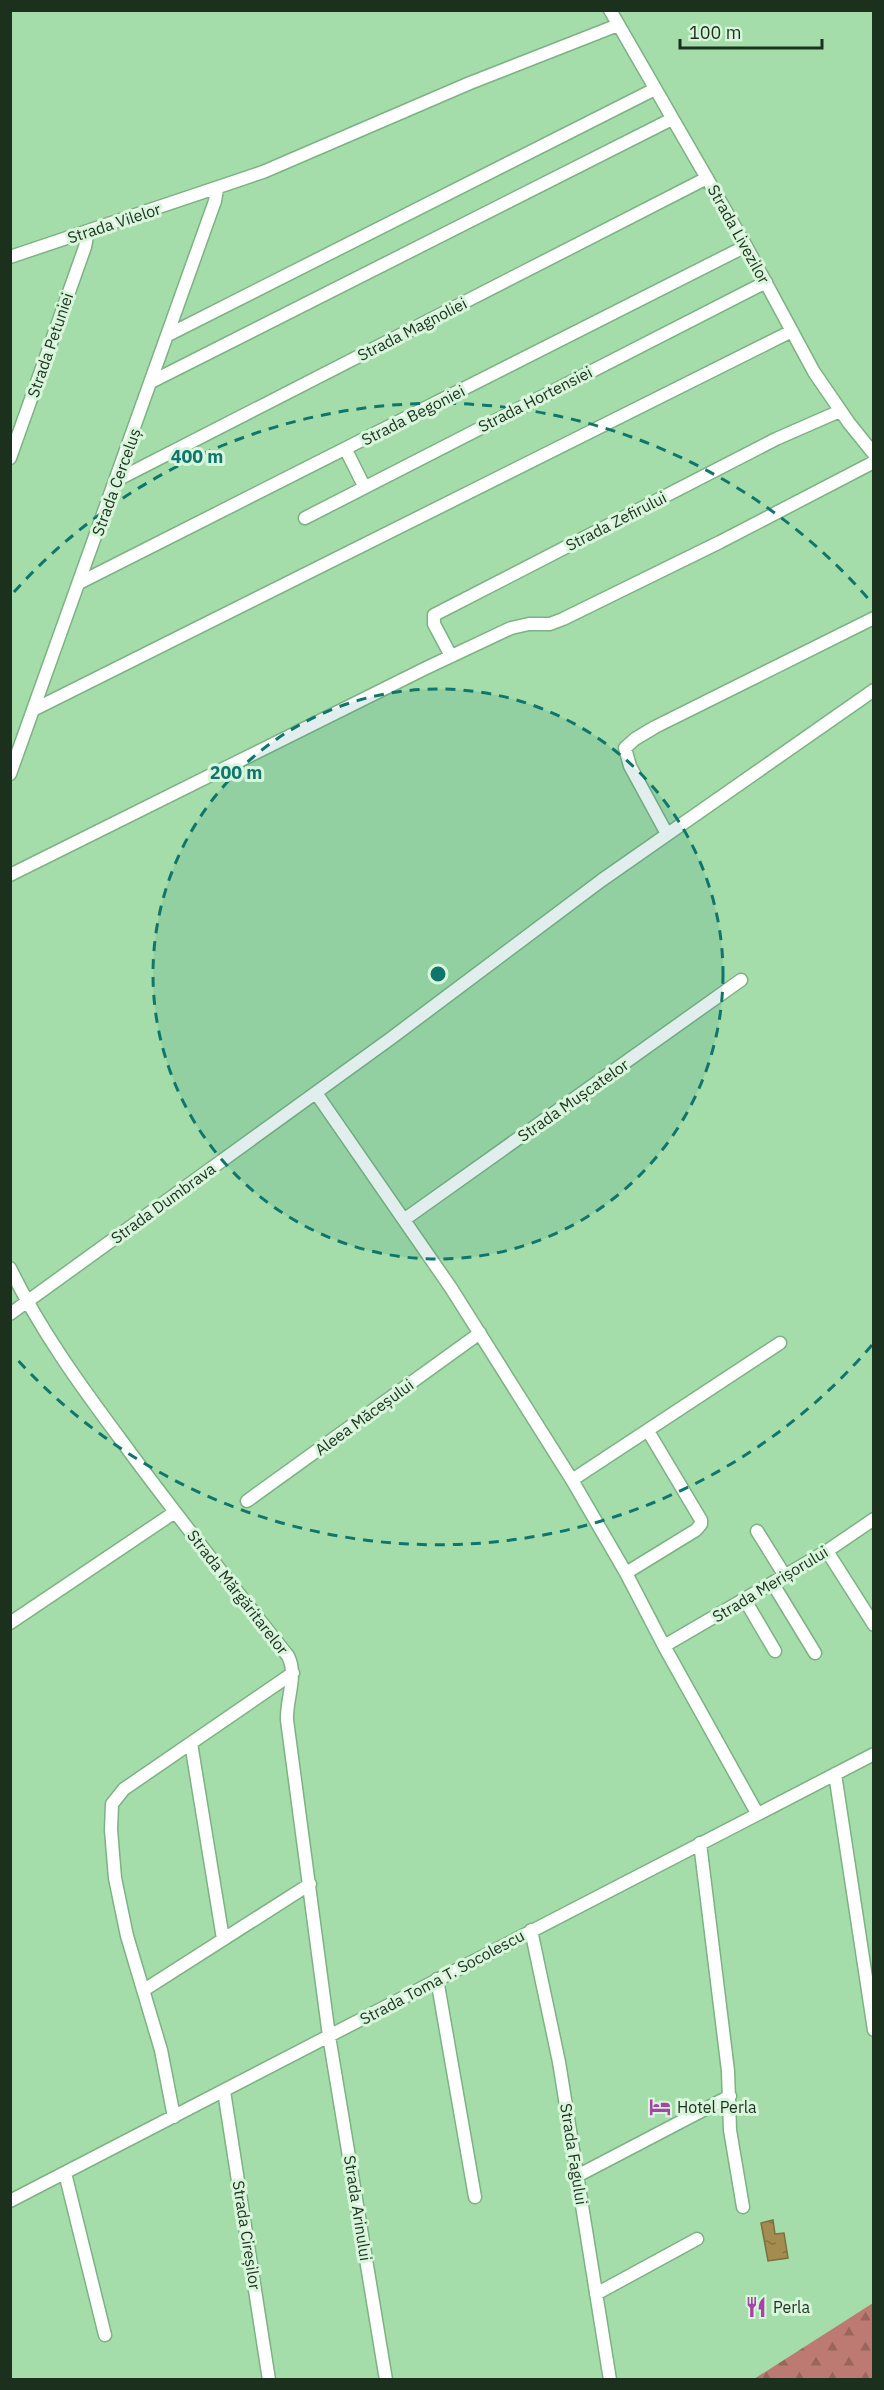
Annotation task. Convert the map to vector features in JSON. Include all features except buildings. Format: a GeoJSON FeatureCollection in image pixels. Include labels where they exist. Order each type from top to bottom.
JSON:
{"type":"FeatureCollection","features":[{"type":"Feature","properties":{"kind":"street","name":"Strada Livezilor"},"geometry":{"type":"LineString","coordinates":[[610,10],[746,246],[814,372],[873,454]]}},
{"type":"Feature","properties":{"kind":"street","name":"Strada Vilelor"},"geometry":{"type":"LineString","coordinates":[[10,257],[262,172],[470,83],[618,25]]}},
{"type":"Feature","properties":{"kind":"street"},"geometry":{"type":"LineString","coordinates":[[168,335],[655,88]]}},
{"type":"Feature","properties":{"kind":"street"},"geometry":{"type":"LineString","coordinates":[[151,382],[672,119]]}},
{"type":"Feature","properties":{"kind":"street","name":"Strada Magnoliei"},"geometry":{"type":"LineString","coordinates":[[117,480],[706,178]]}},
{"type":"Feature","properties":{"kind":"street","name":"Strada Cerceluș"},"geometry":{"type":"LineString","coordinates":[[10,774],[81,582],[215,201],[217,189]]}},
{"type":"Feature","properties":{"kind":"street","name":"Strada Petuniei"},"geometry":{"type":"LineString","coordinates":[[10,458],[85,247],[88,231]]}},
{"type":"Feature","properties":{"kind":"street","name":"Strada Begoniei"},"geometry":{"type":"LineString","coordinates":[[81,582],[746,246]]}},
{"type":"Feature","properties":{"kind":"street","name":"Strada Hortensiei"},"geometry":{"type":"LineString","coordinates":[[305,518],[766,282]]}},
{"type":"Feature","properties":{"kind":"street"},"geometry":{"type":"LineString","coordinates":[[35,709],[792,331]]}},
{"type":"Feature","properties":{"kind":"street","name":"Strada Zefirului"},"geometry":{"type":"LineString","coordinates":[[451,656],[434,624],[434,615],[776,439],[840,411]]}},
{"type":"Feature","properties":{"kind":"street"},"geometry":{"type":"LineString","coordinates":[[346,450],[364,486]]}},
{"type":"Feature","properties":{"kind":"street"},"geometry":{"type":"LineString","coordinates":[[10,875],[511,628],[529,624],[550,624],[563,619],[731,537],[873,462]]}},
{"type":"Feature","properties":{"kind":"street"},"geometry":{"type":"LineString","coordinates":[[667,834],[630,766],[626,748],[630,743],[655,728],[873,618]]}},
{"type":"Feature","properties":{"kind":"street","name":"Strada Dumbrava"},"geometry":{"type":"LineString","coordinates":[[10,1314],[316,1093],[602,880],[873,690]]}},
{"type":"Feature","properties":{"kind":"street","name":"Strada Mușcatelor"},"geometry":{"type":"LineString","coordinates":[[405,1219],[741,981]]}},
{"type":"Feature","properties":{"kind":"street"},"geometry":{"type":"LineString","coordinates":[[316,1093],[405,1219],[572,1480],[626,1573],[757,1813]]}},
{"type":"Feature","properties":{"kind":"street","name":"Strada Mărgăritarelor"},"geometry":{"type":"LineString","coordinates":[[10,1268],[27,1302],[88,1396],[293,1665],[286,1706],[287,1720],[329,2036]]}},
{"type":"Feature","properties":{"kind":"street","name":"Aleea Măceșului"},"geometry":{"type":"LineString","coordinates":[[247,1502],[480,1333]]}},
{"type":"Feature","properties":{"kind":"street"},"geometry":{"type":"LineString","coordinates":[[572,1480],[780,1343]]}},
{"type":"Feature","properties":{"kind":"street"},"geometry":{"type":"LineString","coordinates":[[626,1573],[696,1530],[701,1524],[701,1520],[648,1431]]}},
{"type":"Feature","properties":{"kind":"street"},"geometry":{"type":"LineString","coordinates":[[10,1623],[175,1512]]}},
{"type":"Feature","properties":{"kind":"street","name":"Strada Merișorului"},"geometry":{"type":"LineString","coordinates":[[664,1646],[827,1551],[873,1519]]}},
{"type":"Feature","properties":{"kind":"street"},"geometry":{"type":"LineString","coordinates":[[757,1531],[785,1576]]}},
{"type":"Feature","properties":{"kind":"street"},"geometry":{"type":"LineString","coordinates":[[827,1551],[873,1625]]}},
{"type":"Feature","properties":{"kind":"street"},"geometry":{"type":"LineString","coordinates":[[772,1584],[815,1653]]}},
{"type":"Feature","properties":{"kind":"street"},"geometry":{"type":"LineString","coordinates":[[745,1600],[775,1651]]}},
{"type":"Feature","properties":{"kind":"street"},"geometry":{"type":"LineString","coordinates":[[174,2117],[161,2050],[127,1936],[115,1878],[111,1830],[112,1804],[124,1789],[293,1673]]}},
{"type":"Feature","properties":{"kind":"street"},"geometry":{"type":"LineString","coordinates":[[191,1743],[223,1940]]}},
{"type":"Feature","properties":{"kind":"street","name":"Strada Toma T. Socolescu"},"geometry":{"type":"LineString","coordinates":[[10,2201],[873,1754]]}},
{"type":"Feature","properties":{"kind":"street"},"geometry":{"type":"LineString","coordinates":[[835,1774],[873,2030]]}},
{"type":"Feature","properties":{"kind":"street"},"geometry":{"type":"LineString","coordinates":[[700,1843],[730,2096],[730,2130],[743,2207]]}},
{"type":"Feature","properties":{"kind":"street"},"geometry":{"type":"LineString","coordinates":[[144,1990],[310,1884]]}},
{"type":"Feature","properties":{"kind":"street","name":"Strada Fagului"},"geometry":{"type":"LineString","coordinates":[[531,1930],[559,2062],[610,2379]]}},
{"type":"Feature","properties":{"kind":"street"},"geometry":{"type":"LineString","coordinates":[[437,1979],[476,2198]]}},
{"type":"Feature","properties":{"kind":"street","name":"Strada Arinului"},"geometry":{"type":"LineString","coordinates":[[329,2036],[386,2379]]}},
{"type":"Feature","properties":{"kind":"street","name":"Strada Cireșilor"},"geometry":{"type":"LineString","coordinates":[[224,2091],[269,2379]]}},
{"type":"Feature","properties":{"kind":"street"},"geometry":{"type":"LineString","coordinates":[[577,2176],[730,2096]]}},
{"type":"Feature","properties":{"kind":"street"},"geometry":{"type":"LineString","coordinates":[[65,2173],[105,2335]]}},
{"type":"Feature","properties":{"kind":"street"},"geometry":{"type":"LineString","coordinates":[[596,2294],[697,2239]]}},
{"type":"Feature","properties":{"kind":"green space"},"geometry":{"type":"Polygon","coordinates":[[[873,2303],[873,2379],[754,2379],[873,2303]]]}},
{"type":"Feature","properties":{"kind":"water"},"geometry":{"type":"Polygon","coordinates":[[[773,2220],[775,2234],[784,2233],[788,2258],[768,2261],[761,2223],[773,2220]]]}},
{"type":"Feature","properties":{"kind":"place","name":"Hotel Perla"},"geometry":{"type":"Point","coordinates":[660,2107]}},
{"type":"Feature","properties":{"kind":"place","name":"Perla"},"geometry":{"type":"Point","coordinates":[756,2307]}}]}
